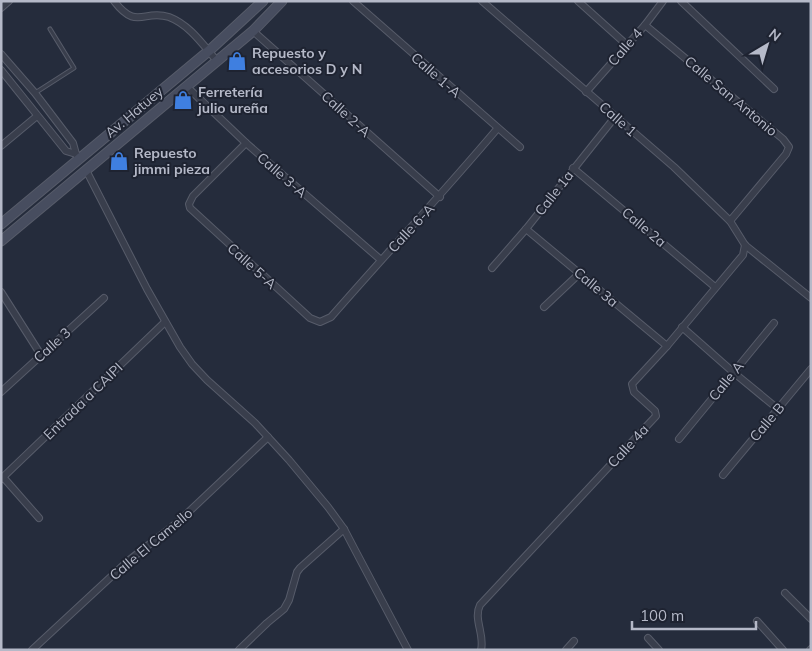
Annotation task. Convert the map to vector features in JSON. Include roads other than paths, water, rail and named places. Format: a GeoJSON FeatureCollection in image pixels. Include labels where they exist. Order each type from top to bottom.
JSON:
{"type":"FeatureCollection","features":[{"type":"Feature","properties":{"kind":"main road","name":"Av. Hatuey"},"geometry":{"type":"LineString","coordinates":[[1,224],[77,156],[209,51],[263,1]]}},
{"type":"Feature","properties":{"kind":"main road","name":"Av. Hatuey"},"geometry":{"type":"LineString","coordinates":[[1,241],[253,31],[282,1]]}},
{"type":"Feature","properties":{"kind":"street"},"geometry":{"type":"LineString","coordinates":[[1,8],[9,1]]}},
{"type":"Feature","properties":{"kind":"street"},"geometry":{"type":"LineString","coordinates":[[114,1],[125,14],[132,18],[167,17],[180,22],[194,34],[217,61]]}},
{"type":"Feature","properties":{"kind":"street","name":"Calle 1-A"},"geometry":{"type":"LineString","coordinates":[[353,1],[520,147]]}},
{"type":"Feature","properties":{"kind":"street","name":"Calle 1"},"geometry":{"type":"LineString","coordinates":[[482,1],[674,167],[730,221],[745,245],[811,298]]}},
{"type":"Feature","properties":{"kind":"street"},"geometry":{"type":"LineString","coordinates":[[578,1],[627,45]]}},
{"type":"Feature","properties":{"kind":"street","name":"Calle 4"},"geometry":{"type":"LineString","coordinates":[[586,92],[645,25],[663,1]]}},
{"type":"Feature","properties":{"kind":"street"},"geometry":{"type":"LineString","coordinates":[[681,1],[774,89]]}},
{"type":"Feature","properties":{"kind":"street","name":"Calle San Antonio"},"geometry":{"type":"LineString","coordinates":[[645,25],[783,139],[789,147],[786,154],[730,221]]}},
{"type":"Feature","properties":{"kind":"street","name":"Calle 2-A"},"geometry":{"type":"LineString","coordinates":[[253,31],[440,196]]}},
{"type":"Feature","properties":{"kind":"street"},"geometry":{"type":"LineString","coordinates":[[1,54],[35,93],[73,143],[77,156]]}},
{"type":"Feature","properties":{"kind":"street"},"geometry":{"type":"LineString","coordinates":[[12,67],[2,74],[66,151],[77,156]]}},
{"type":"Feature","properties":{"kind":"street","name":"Calle 3-A"},"geometry":{"type":"LineString","coordinates":[[186,86],[246,144],[381,260]]}},
{"type":"Feature","properties":{"kind":"street"},"geometry":{"type":"LineString","coordinates":[[1,146],[38,116]]}},
{"type":"Feature","properties":{"kind":"street","name":"Calle 1a"},"geometry":{"type":"LineString","coordinates":[[492,268],[526,229],[615,117]]}},
{"type":"Feature","properties":{"kind":"street","name":"Calle 6-A"},"geometry":{"type":"LineString","coordinates":[[320,322],[331,317],[440,196],[497,128]]}},
{"type":"Feature","properties":{"kind":"street","name":"Calle 5-A"},"geometry":{"type":"LineString","coordinates":[[246,144],[193,196],[189,204],[190,208],[310,318],[320,322]]}},
{"type":"Feature","properties":{"kind":"street","name":"Calle 2a"},"geometry":{"type":"LineString","coordinates":[[573,168],[714,287]]}},
{"type":"Feature","properties":{"kind":"street"},"geometry":{"type":"LineString","coordinates":[[86,170],[165,322],[192,364],[268,437],[328,507],[344,529],[408,650]]}},
{"type":"Feature","properties":{"kind":"street","name":"Calle 3a"},"geometry":{"type":"LineString","coordinates":[[526,229],[667,346]]}},
{"type":"Feature","properties":{"kind":"street","name":"Calle 4a"},"geometry":{"type":"LineString","coordinates":[[480,650],[482,642],[477,611],[480,605],[656,416],[655,411],[634,392],[632,387],[634,381],[667,346],[714,287],[743,255],[745,245]]}},
{"type":"Feature","properties":{"kind":"street"},"geometry":{"type":"LineString","coordinates":[[544,307],[580,273]]}},
{"type":"Feature","properties":{"kind":"street"},"geometry":{"type":"LineString","coordinates":[[1,292],[41,355]]}},
{"type":"Feature","properties":{"kind":"street","name":"Calle 3"},"geometry":{"type":"LineString","coordinates":[[1,392],[104,298]]}},
{"type":"Feature","properties":{"kind":"street","name":"Entrada a CAIPI"},"geometry":{"type":"LineString","coordinates":[[2,478],[165,322]]}},
{"type":"Feature","properties":{"kind":"street","name":"Calle A"},"geometry":{"type":"LineString","coordinates":[[679,439],[774,323]]}},
{"type":"Feature","properties":{"kind":"street"},"geometry":{"type":"LineString","coordinates":[[682,327],[778,409]]}},
{"type":"Feature","properties":{"kind":"street","name":"Calle B"},"geometry":{"type":"LineString","coordinates":[[723,475],[811,369]]}},
{"type":"Feature","properties":{"kind":"street","name":"Calle El Camello"},"geometry":{"type":"LineString","coordinates":[[32,650],[128,561],[178,522],[268,437]]}},
{"type":"Feature","properties":{"kind":"street"},"geometry":{"type":"LineString","coordinates":[[2,478],[39,518]]}},
{"type":"Feature","properties":{"kind":"street"},"geometry":{"type":"LineString","coordinates":[[239,650],[267,622],[284,609],[290,600],[297,572],[344,529]]}},
{"type":"Feature","properties":{"kind":"street"},"geometry":{"type":"LineString","coordinates":[[785,593],[811,619]]}},
{"type":"Feature","properties":{"kind":"street"},"geometry":{"type":"LineString","coordinates":[[757,621],[783,650]]}},
{"type":"Feature","properties":{"kind":"street"},"geometry":{"type":"LineString","coordinates":[[648,638],[659,650]]}},
{"type":"Feature","properties":{"kind":"street"},"geometry":{"type":"LineString","coordinates":[[566,650],[574,642]]}},
{"type":"Feature","properties":{"kind":"lane"},"geometry":{"type":"LineString","coordinates":[[35,93],[74,68],[50,29]]}},
{"type":"Feature","properties":{"kind":"place","name":"Repuesto y accesorios D y N"},"geometry":{"type":"Point","coordinates":[237,61]}},
{"type":"Feature","properties":{"kind":"place","name":"Ferretería julio ureña"},"geometry":{"type":"Point","coordinates":[183,100]}},
{"type":"Feature","properties":{"kind":"place","name":"Repuesto jimmi pieza"},"geometry":{"type":"Point","coordinates":[119,161]}}]}
